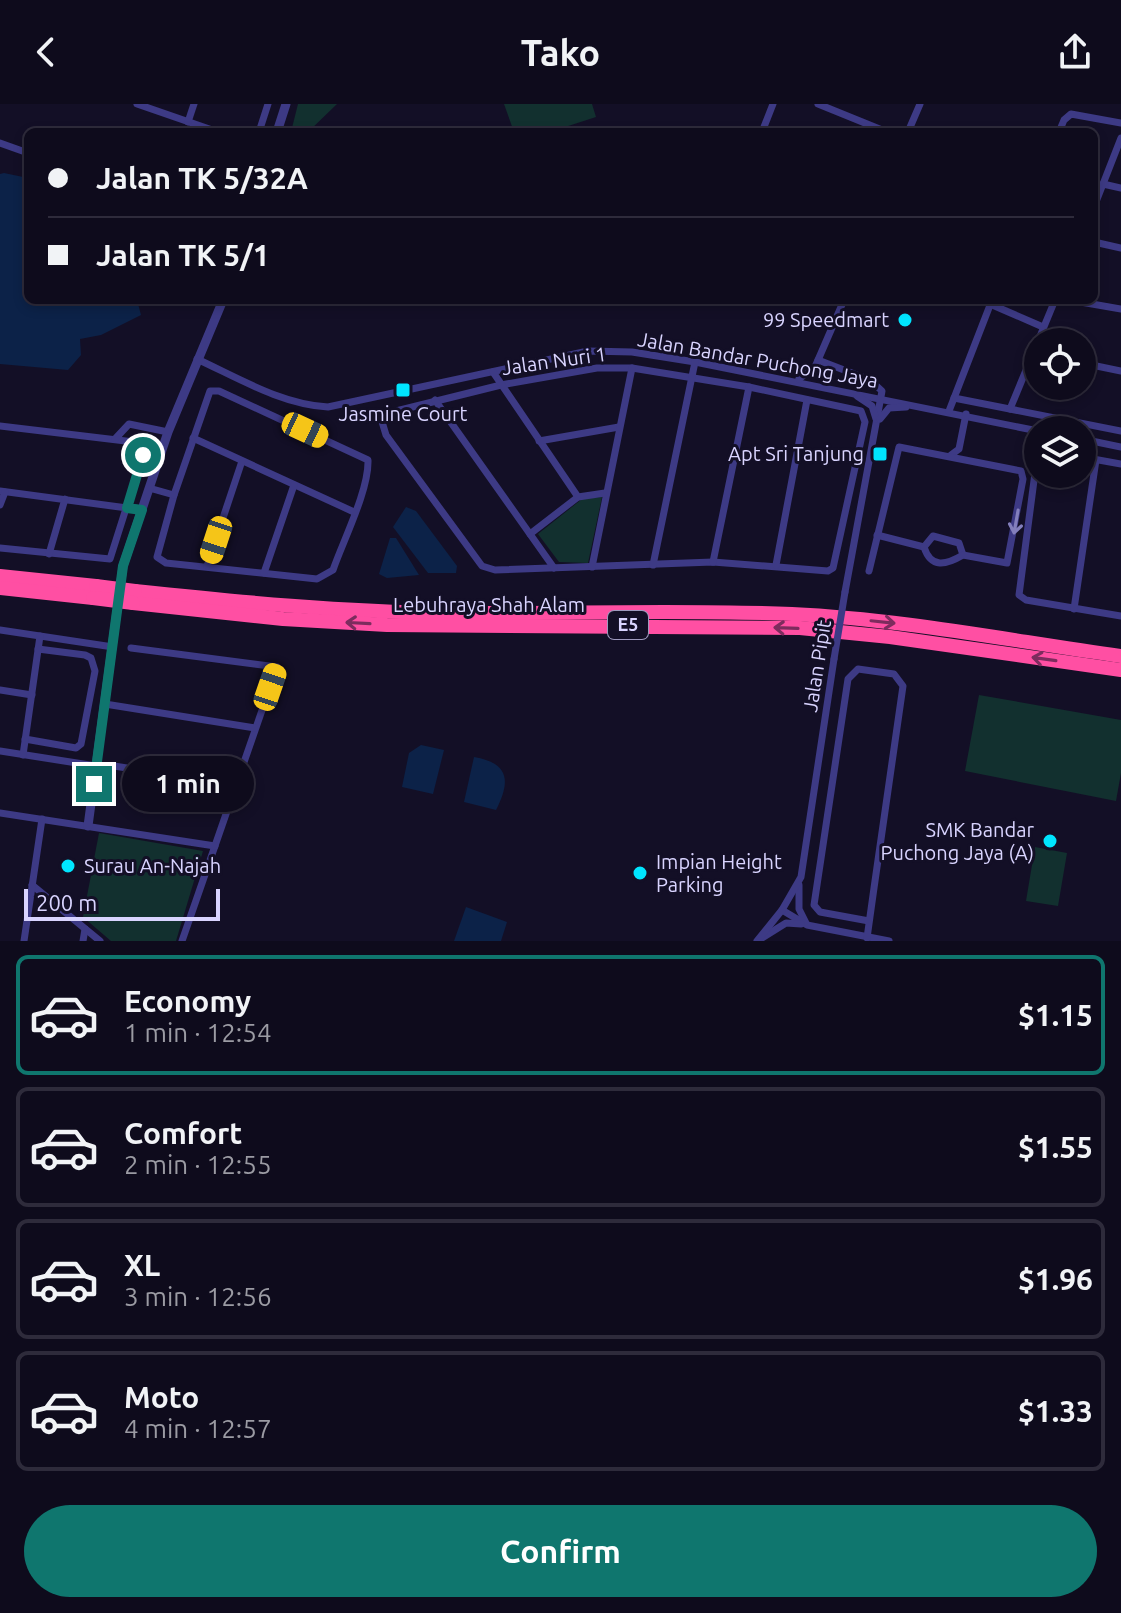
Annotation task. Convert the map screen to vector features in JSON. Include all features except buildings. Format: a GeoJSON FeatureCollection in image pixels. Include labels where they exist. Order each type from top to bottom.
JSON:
{"type":"FeatureCollection","features":[{"type":"Feature","properties":{"kind":"highway","name":"Lebuhraya Shah Alam"},"geometry":{"type":"LineString","coordinates":[[0,576],[283,619],[387,625],[800,628],[890,637],[1121,670]]}},
{"type":"Feature","properties":{"kind":"highway","name":"Lebuhraya Shah Alam"},"geometry":{"type":"LineString","coordinates":[[0,588],[94,592]]}},
{"type":"Feature","properties":{"kind":"highway","name":"Lebuhraya Shah Alam"},"geometry":{"type":"LineString","coordinates":[[134,597],[447,613],[596,610],[794,614],[886,622],[1121,656]]}},
{"type":"Feature","properties":{"kind":"street"},"geometry":{"type":"LineString","coordinates":[[137,104],[206,128]]}},
{"type":"Feature","properties":{"kind":"street"},"geometry":{"type":"LineString","coordinates":[[188,122],[194,104]]}},
{"type":"Feature","properties":{"kind":"street"},"geometry":{"type":"LineString","coordinates":[[260,128],[268,104]]}},
{"type":"Feature","properties":{"kind":"street"},"geometry":{"type":"LineString","coordinates":[[278,128],[286,104]]}},
{"type":"Feature","properties":{"kind":"street"},"geometry":{"type":"LineString","coordinates":[[764,128],[773,104]]}},
{"type":"Feature","properties":{"kind":"street"},"geometry":{"type":"LineString","coordinates":[[818,104],[877,128]]}},
{"type":"Feature","properties":{"kind":"street"},"geometry":{"type":"LineString","coordinates":[[910,128],[920,104]]}},
{"type":"Feature","properties":{"kind":"street"},"geometry":{"type":"LineString","coordinates":[[1061,128],[1064,120],[1076,114],[1121,123]]}},
{"type":"Feature","properties":{"kind":"street"},"geometry":{"type":"LineString","coordinates":[[1098,197],[1121,138]]}},
{"type":"Feature","properties":{"kind":"street"},"geometry":{"type":"LineString","coordinates":[[0,143],[24,152]]}},
{"type":"Feature","properties":{"kind":"street"},"geometry":{"type":"LineString","coordinates":[[1103,184],[1121,188]]}},
{"type":"Feature","properties":{"kind":"street"},"geometry":{"type":"LineString","coordinates":[[1098,243],[1121,248]]}},
{"type":"Feature","properties":{"kind":"street"},"geometry":{"type":"LineString","coordinates":[[88,826],[123,566],[168,432],[221,304]]}},
{"type":"Feature","properties":{"kind":"street"},"geometry":{"type":"LineString","coordinates":[[797,380],[811,373],[842,304]]}},
{"type":"Feature","properties":{"kind":"street"},"geometry":{"type":"LineString","coordinates":[[877,424],[883,414],[895,406],[945,410],[954,398],[990,304]]}},
{"type":"Feature","properties":{"kind":"street"},"geometry":{"type":"LineString","coordinates":[[995,304],[1043,327],[1053,304]]}},
{"type":"Feature","properties":{"kind":"street"},"geometry":{"type":"LineString","coordinates":[[1092,304],[1121,309]]}},
{"type":"Feature","properties":{"kind":"street","name":"Jalan Bandar Puchong Jaya"},"geometry":{"type":"LineString","coordinates":[[197,359],[303,405],[328,407],[588,351],[632,352],[797,380],[1024,428]]}},
{"type":"Feature","properties":{"kind":"street"},"geometry":{"type":"LineString","coordinates":[[818,360],[875,383],[882,391],[882,398]]}},
{"type":"Feature","properties":{"kind":"street"},"geometry":{"type":"LineString","coordinates":[[653,565],[695,362]]}},
{"type":"Feature","properties":{"kind":"street"},"geometry":{"type":"LineString","coordinates":[[1096,366],[1121,371]]}},
{"type":"Feature","properties":{"kind":"street","name":"Jalan Nuri 1"},"geometry":{"type":"LineString","coordinates":[[554,568],[495,570],[482,566],[386,435],[379,419],[383,412],[501,385],[597,368],[632,368],[856,408],[865,422],[836,562],[828,571],[776,565]]}},
{"type":"Feature","properties":{"kind":"street"},"geometry":{"type":"LineString","coordinates":[[592,567],[632,368]]}},
{"type":"Feature","properties":{"kind":"street"},"geometry":{"type":"LineString","coordinates":[[493,372],[578,497]]}},
{"type":"Feature","properties":{"kind":"street"},"geometry":{"type":"LineString","coordinates":[[1010,409],[1024,378]]}},
{"type":"Feature","properties":{"kind":"street"},"geometry":{"type":"LineString","coordinates":[[713,562],[749,387]]}},
{"type":"Feature","properties":{"kind":"street"},"geometry":{"type":"LineString","coordinates":[[214,390],[368,460],[369,469],[333,570],[317,579],[166,563],[156,553],[174,495],[208,394],[214,390]]}},
{"type":"Feature","properties":{"kind":"street"},"geometry":{"type":"LineString","coordinates":[[844,391],[872,406],[877,424]]}},
{"type":"Feature","properties":{"kind":"street","name":"Jalan Pipit"},"geometry":{"type":"LineString","coordinates":[[758,941],[799,883],[845,592],[882,398]]}},
{"type":"Feature","properties":{"kind":"street"},"geometry":{"type":"LineString","coordinates":[[954,398],[1121,431]]}},
{"type":"Feature","properties":{"kind":"street"},"geometry":{"type":"LineString","coordinates":[[435,400],[554,568],[713,562],[776,565],[807,400]]}},
{"type":"Feature","properties":{"kind":"street"},"geometry":{"type":"LineString","coordinates":[[949,456],[959,449],[966,414]]}},
{"type":"Feature","properties":{"kind":"street"},"geometry":{"type":"LineString","coordinates":[[115,439],[129,424],[168,432]]}},
{"type":"Feature","properties":{"kind":"street"},"geometry":{"type":"LineString","coordinates":[[0,426],[134,442],[141,446],[143,455],[107,561],[0,548]]}},
{"type":"Feature","properties":{"kind":"street"},"geometry":{"type":"LineString","coordinates":[[539,441],[619,427]]}},
{"type":"Feature","properties":{"kind":"street"},"geometry":{"type":"LineString","coordinates":[[193,438],[354,512]]}},
{"type":"Feature","properties":{"kind":"street"},"geometry":{"type":"LineString","coordinates":[[1096,442],[1121,447]]}},
{"type":"Feature","properties":{"kind":"street"},"geometry":{"type":"LineString","coordinates":[[869,571],[899,447],[1021,471],[1023,479],[1010,559],[1003,564],[963,555],[947,564],[938,564],[927,555],[924,547]]}},
{"type":"Feature","properties":{"kind":"street"},"geometry":{"type":"LineString","coordinates":[[959,449],[968,459]]}},
{"type":"Feature","properties":{"kind":"street"},"geometry":{"type":"LineString","coordinates":[[1096,460],[1121,464]]}},
{"type":"Feature","properties":{"kind":"street"},"geometry":{"type":"LineString","coordinates":[[207,566],[242,461]]}},
{"type":"Feature","properties":{"kind":"street"},"geometry":{"type":"LineString","coordinates":[[264,573],[294,485]]}},
{"type":"Feature","properties":{"kind":"street"},"geometry":{"type":"LineString","coordinates":[[149,488],[174,495]]}},
{"type":"Feature","properties":{"kind":"street"},"geometry":{"type":"LineString","coordinates":[[1033,488],[1018,591],[1026,600],[1121,616]]}},
{"type":"Feature","properties":{"kind":"street"},"geometry":{"type":"LineString","coordinates":[[1074,609],[1092,488]]}},
{"type":"Feature","properties":{"kind":"street"},"geometry":{"type":"LineString","coordinates":[[0,505],[2,492],[142,510]]}},
{"type":"Feature","properties":{"kind":"street"},"geometry":{"type":"LineString","coordinates":[[530,534],[578,497],[605,493]]}},
{"type":"Feature","properties":{"kind":"street"},"geometry":{"type":"LineString","coordinates":[[49,554],[65,499]]}},
{"type":"Feature","properties":{"kind":"street"},"geometry":{"type":"LineString","coordinates":[[877,535],[924,547]]}},
{"type":"Feature","properties":{"kind":"street"},"geometry":{"type":"LineString","coordinates":[[924,547],[933,536],[949,538],[959,543],[963,555]]}},
{"type":"Feature","properties":{"kind":"street"},"geometry":{"type":"LineString","coordinates":[[0,630],[113,647]]}},
{"type":"Feature","properties":{"kind":"street"},"geometry":{"type":"LineString","coordinates":[[23,755],[40,636]]}},
{"type":"Feature","properties":{"kind":"street"},"geometry":{"type":"LineString","coordinates":[[131,648],[277,667],[182,941]]}},
{"type":"Feature","properties":{"kind":"street"},"geometry":{"type":"LineString","coordinates":[[25,739],[76,748],[81,744],[93,683],[94,664],[91,658],[38,649]]}},
{"type":"Feature","properties":{"kind":"street"},"geometry":{"type":"LineString","coordinates":[[867,938],[903,686],[894,674],[858,669],[848,679],[814,905],[817,911],[869,921]]}},
{"type":"Feature","properties":{"kind":"street"},"geometry":{"type":"LineString","coordinates":[[0,690],[32,695]]}},
{"type":"Feature","properties":{"kind":"street"},"geometry":{"type":"LineString","coordinates":[[105,704],[255,728]]}},
{"type":"Feature","properties":{"kind":"street"},"geometry":{"type":"LineString","coordinates":[[0,751],[96,766]]}},
{"type":"Feature","properties":{"kind":"street"},"geometry":{"type":"LineString","coordinates":[[114,766],[236,785]]}},
{"type":"Feature","properties":{"kind":"street"},"geometry":{"type":"LineString","coordinates":[[0,813],[215,846]]}},
{"type":"Feature","properties":{"kind":"street"},"geometry":{"type":"LineString","coordinates":[[24,941],[42,819]]}},
{"type":"Feature","properties":{"kind":"street"},"geometry":{"type":"LineString","coordinates":[[799,883],[799,909],[807,925]]}},
{"type":"Feature","properties":{"kind":"street"},"geometry":{"type":"LineString","coordinates":[[32,885],[100,941]]}},
{"type":"Feature","properties":{"kind":"street"},"geometry":{"type":"LineString","coordinates":[[782,910],[807,925]]}},
{"type":"Feature","properties":{"kind":"street"},"geometry":{"type":"LineString","coordinates":[[758,941],[786,923],[889,941]]}},
{"type":"Feature","properties":{"kind":"street"},"geometry":{"type":"LineString","coordinates":[[83,941],[85,929]]}},
{"type":"Feature","properties":{"kind":"green space"},"geometry":{"type":"Polygon","coordinates":[[[298,104],[337,104],[312,128],[292,128],[298,104]]]}},
{"type":"Feature","properties":{"kind":"green space"},"geometry":{"type":"Polygon","coordinates":[[[504,104],[592,104],[596,117],[562,128],[513,128],[504,104]]]}},
{"type":"Feature","properties":{"kind":"green space"},"geometry":{"type":"Polygon","coordinates":[[[602,497],[588,563],[559,562],[538,534],[582,499],[602,497]]]}},
{"type":"Feature","properties":{"kind":"green space"},"geometry":{"type":"Polygon","coordinates":[[[979,695],[1121,720],[1121,773],[1116,801],[965,771],[979,695]]]}},
{"type":"Feature","properties":{"kind":"green space"},"geometry":{"type":"Polygon","coordinates":[[[99,833],[203,851],[176,941],[111,941],[83,917],[99,833]]]}},
{"type":"Feature","properties":{"kind":"green space"},"geometry":{"type":"Polygon","coordinates":[[[1035,847],[1067,853],[1058,906],[1026,901],[1035,847]]]}},
{"type":"Feature","properties":{"kind":"water"},"geometry":{"type":"Polygon","coordinates":[[[0,174],[24,177],[24,304],[138,304],[141,315],[101,335],[80,339],[81,355],[68,370],[0,364],[0,174]]]}},
{"type":"Feature","properties":{"kind":"water"},"geometry":{"type":"Polygon","coordinates":[[[406,507],[416,511],[457,566],[456,573],[428,573],[393,527],[406,507]]]}},
{"type":"Feature","properties":{"kind":"water"},"geometry":{"type":"Polygon","coordinates":[[[390,538],[396,538],[419,575],[387,578],[379,574],[390,538]]]}},
{"type":"Feature","properties":{"kind":"water"},"geometry":{"type":"Polygon","coordinates":[[[421,745],[444,750],[433,794],[402,787],[409,753],[421,745]]]}},
{"type":"Feature","properties":{"kind":"water"},"geometry":{"type":"Polygon","coordinates":[[[474,757],[494,764],[504,775],[504,790],[496,810],[464,802],[474,757]]]}},
{"type":"Feature","properties":{"kind":"water"},"geometry":{"type":"Polygon","coordinates":[[[466,907],[507,922],[501,941],[454,941],[466,907]]]}},
{"type":"Feature","properties":{"kind":"place","name":"99 Speedmart"},"geometry":{"type":"Point","coordinates":[905,320]}},
{"type":"Feature","properties":{"kind":"place","name":"Jasmine Court"},"geometry":{"type":"Point","coordinates":[403,390]}},
{"type":"Feature","properties":{"kind":"place","name":"Apt Sri Tanjung"},"geometry":{"type":"Point","coordinates":[880,454]}},
{"type":"Feature","properties":{"kind":"place","name":"SMK Bandar Puchong Jaya (A)"},"geometry":{"type":"Point","coordinates":[1050,841]}},
{"type":"Feature","properties":{"kind":"place","name":"Surau An-Najah"},"geometry":{"type":"Point","coordinates":[68,866]}},
{"type":"Feature","properties":{"kind":"place","name":"Impian Height Parking"},"geometry":{"type":"Point","coordinates":[640,873]}},
{"type":"Feature","properties":{"kind":"route"},"geometry":{"type":"LineString","coordinates":[[94,784],[123,566],[142,510],[127,508],[143,455]]}}]}
